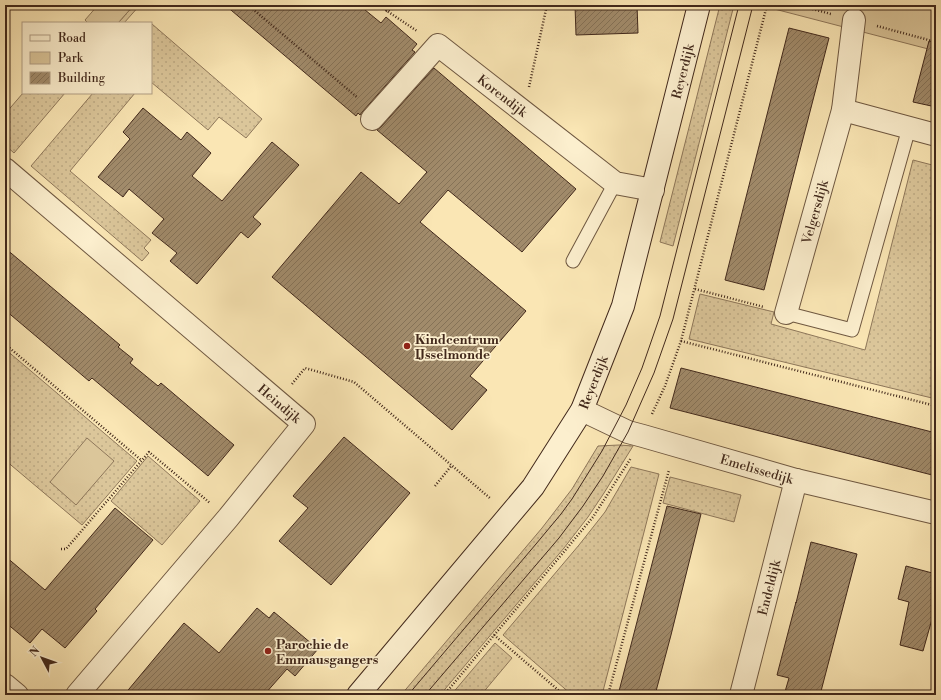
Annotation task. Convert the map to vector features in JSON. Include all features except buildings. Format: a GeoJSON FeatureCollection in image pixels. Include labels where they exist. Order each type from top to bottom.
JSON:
{"type":"FeatureCollection","features":[{"type":"Feature","properties":{"kind":"street","name":"Reyerdijk"},"geometry":{"type":"LineString","coordinates":[[358,695],[533,487],[582,410],[623,306],[699,5]]}},
{"type":"Feature","properties":{"kind":"street","name":"Velgersdijk"},"geometry":{"type":"LineString","coordinates":[[786,313],[843,110],[854,20]]}},
{"type":"Feature","properties":{"kind":"street"},"geometry":{"type":"LineString","coordinates":[[375,117],[438,45]]}},
{"type":"Feature","properties":{"kind":"street","name":"Korendijk"},"geometry":{"type":"LineString","coordinates":[[438,45],[615,183],[653,190]]}},
{"type":"Feature","properties":{"kind":"street"},"geometry":{"type":"LineString","coordinates":[[843,110],[936,135]]}},
{"type":"Feature","properties":{"kind":"street","name":"Heindijk"},"geometry":{"type":"LineString","coordinates":[[5,169],[304,424],[228,518],[77,695]]}},
{"type":"Feature","properties":{"kind":"street","name":"Emelissedijk"},"geometry":{"type":"LineString","coordinates":[[582,410],[628,432],[796,480],[936,513]]}},
{"type":"Feature","properties":{"kind":"street","name":"Endeldijk"},"geometry":{"type":"LineString","coordinates":[[741,695],[796,480]]}},
{"type":"Feature","properties":{"kind":"street"},"geometry":{"type":"LineString","coordinates":[[5,685],[17,695]]}},
{"type":"Feature","properties":{"kind":"lane"},"geometry":{"type":"LineString","coordinates":[[786,313],[852,330],[909,128]]}},
{"type":"Feature","properties":{"kind":"lane"},"geometry":{"type":"LineString","coordinates":[[573,261],[615,183]]}},
{"type":"Feature","properties":{"kind":"path"},"geometry":{"type":"LineString","coordinates":[[248,5],[375,117]]}},
{"type":"Feature","properties":{"kind":"path"},"geometry":{"type":"LineString","coordinates":[[378,5],[438,45]]}},
{"type":"Feature","properties":{"kind":"path"},"geometry":{"type":"LineString","coordinates":[[386,10],[403,5]]}},
{"type":"Feature","properties":{"kind":"path"},"geometry":{"type":"LineString","coordinates":[[524,112],[547,5]]}},
{"type":"Feature","properties":{"kind":"path"},"geometry":{"type":"LineString","coordinates":[[444,695],[593,517],[630,461],[643,436],[665,386],[681,341],[766,5]]}},
{"type":"Feature","properties":{"kind":"path"},"geometry":{"type":"LineString","coordinates":[[695,289],[786,313]]}},
{"type":"Feature","properties":{"kind":"path"},"geometry":{"type":"LineString","coordinates":[[681,341],[936,406]]}},
{"type":"Feature","properties":{"kind":"path"},"geometry":{"type":"LineString","coordinates":[[5,344],[141,460]]}},
{"type":"Feature","properties":{"kind":"path"},"geometry":{"type":"LineString","coordinates":[[277,401],[305,368],[354,382],[510,514]]}},
{"type":"Feature","properties":{"kind":"path"},"geometry":{"type":"LineString","coordinates":[[61,549],[66,549],[149,452],[228,518]]}},
{"type":"Feature","properties":{"kind":"path"},"geometry":{"type":"LineString","coordinates":[[434,486],[452,465]]}},
{"type":"Feature","properties":{"kind":"path"},"geometry":{"type":"LineString","coordinates":[[608,695],[669,470]]}},
{"type":"Feature","properties":{"kind":"path"},"geometry":{"type":"LineString","coordinates":[[494,636],[564,695]]}},
{"type":"Feature","properties":{"kind":"green space"},"geometry":{"type":"Polygon","coordinates":[[[98,5],[134,5],[119,22],[87,22],[85,20],[98,5]]]}},
{"type":"Feature","properties":{"kind":"green space"},"geometry":{"type":"Polygon","coordinates":[[[134,5],[140,5],[125,22],[119,22],[134,5]]]}},
{"type":"Feature","properties":{"kind":"green space"},"geometry":{"type":"Polygon","coordinates":[[[720,5],[734,5],[673,246],[660,242],[720,5]]]}},
{"type":"Feature","properties":{"kind":"green space"},"geometry":{"type":"Polygon","coordinates":[[[759,5],[936,5],[936,51],[759,5]]]}},
{"type":"Feature","properties":{"kind":"green space"},"geometry":{"type":"Polygon","coordinates":[[[152,24],[262,119],[246,138],[219,117],[208,130],[152,83],[152,24]]]}},
{"type":"Feature","properties":{"kind":"green space"},"geometry":{"type":"Polygon","coordinates":[[[22,94],[64,94],[14,153],[5,145],[5,114],[22,94]]]}},
{"type":"Feature","properties":{"kind":"green space"},"geometry":{"type":"Polygon","coordinates":[[[92,94],[134,94],[70,171],[151,240],[144,248],[149,253],[142,261],[31,166],[92,94]]]}},
{"type":"Feature","properties":{"kind":"green space"},"geometry":{"type":"Polygon","coordinates":[[[913,160],[936,166],[936,399],[689,339],[700,294],[774,312],[771,324],[865,350],[913,160]]]}},
{"type":"Feature","properties":{"kind":"green space"},"geometry":{"type":"Polygon","coordinates":[[[5,349],[137,461],[82,525],[5,460],[5,349]]]}},
{"type":"Feature","properties":{"kind":"green space"},"geometry":{"type":"Polygon","coordinates":[[[87,438],[114,461],[76,505],[50,482],[87,438]]]}},
{"type":"Feature","properties":{"kind":"green space"},"geometry":{"type":"Polygon","coordinates":[[[598,446],[633,446],[588,517],[564,548],[440,695],[401,695],[542,528],[572,489],[598,446]]]}},
{"type":"Feature","properties":{"kind":"green space"},"geometry":{"type":"Polygon","coordinates":[[[148,456],[200,501],[162,545],[111,501],[148,456]]]}},
{"type":"Feature","properties":{"kind":"green space"},"geometry":{"type":"Polygon","coordinates":[[[631,467],[659,474],[602,695],[572,695],[503,635],[605,512],[631,467]]]}},
{"type":"Feature","properties":{"kind":"green space"},"geometry":{"type":"Polygon","coordinates":[[[670,477],[741,495],[734,522],[663,503],[670,477]]]}},
{"type":"Feature","properties":{"kind":"green space"},"geometry":{"type":"Polygon","coordinates":[[[495,643],[512,658],[481,695],[451,695],[495,643]]]}},
{"type":"Feature","properties":{"kind":"tram line"},"geometry":{"type":"LineString","coordinates":[[408,695],[561,514],[602,451],[626,405],[642,368],[660,316],[739,5]]}},
{"type":"Feature","properties":{"kind":"tram line"},"geometry":{"type":"LineString","coordinates":[[425,695],[559,538],[603,476],[628,432],[654,373],[673,319],[753,5]]}},
{"type":"Feature","properties":{"kind":"place","name":"Kindcentrum IJsselmonde"},"geometry":{"type":"Point","coordinates":[407,346]}},
{"type":"Feature","properties":{"kind":"place","name":"Parochie de Emmausgangers"},"geometry":{"type":"Point","coordinates":[268,651]}}]}
